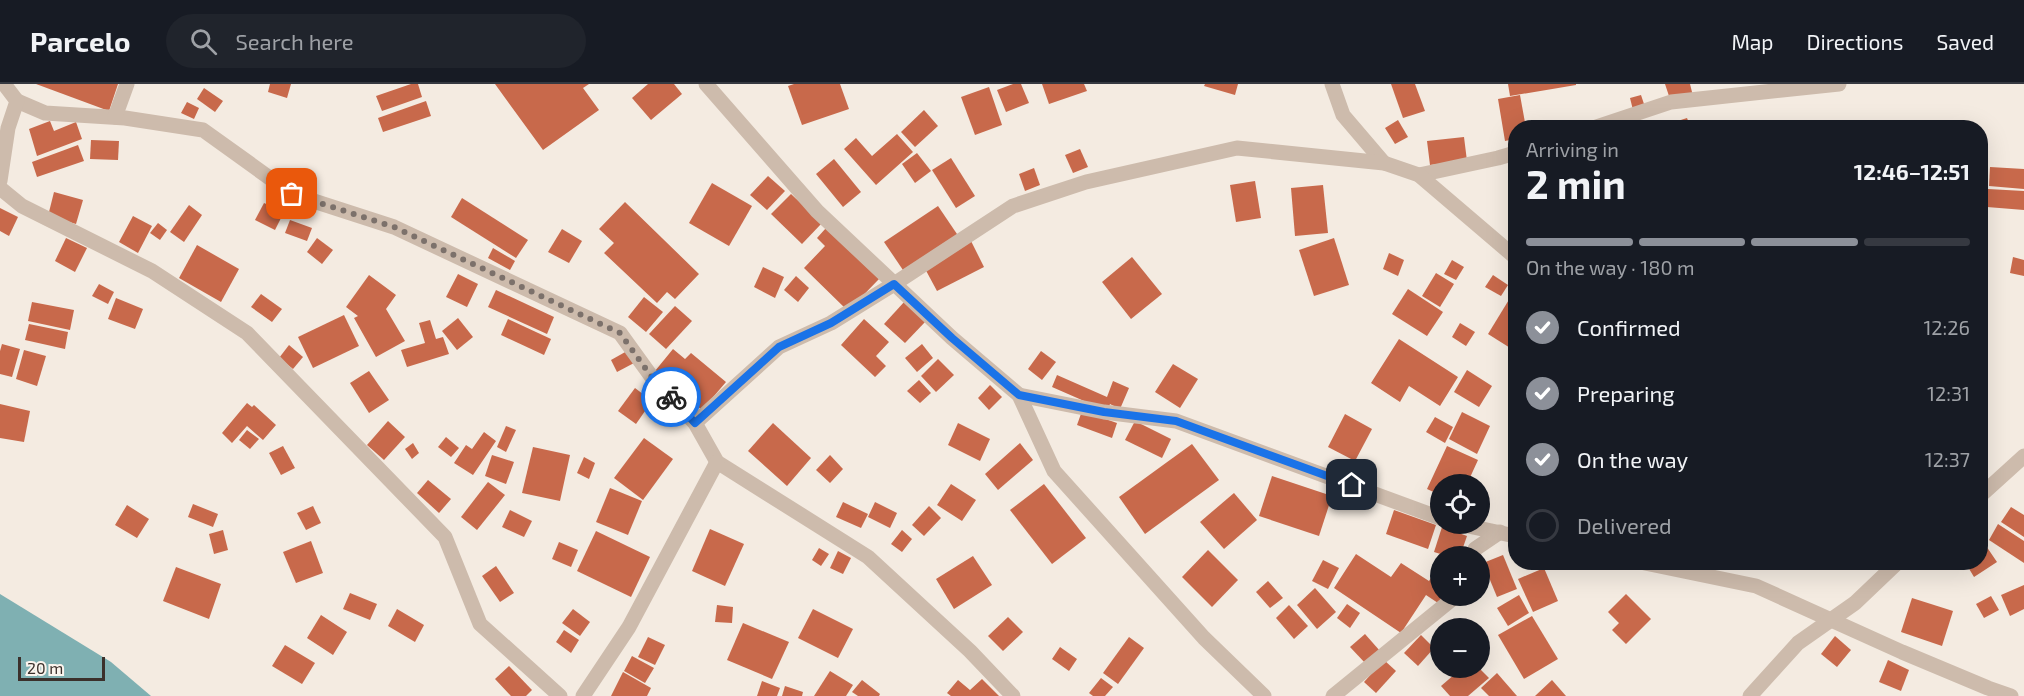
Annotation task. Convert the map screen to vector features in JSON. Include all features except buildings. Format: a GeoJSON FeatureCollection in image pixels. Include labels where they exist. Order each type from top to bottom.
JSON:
{"type":"FeatureCollection","features":[{"type":"Feature","properties":{"kind":"street"},"geometry":{"type":"LineString","coordinates":[[4,84],[16,101],[45,113],[115,117],[203,130],[292,194],[394,227],[620,333],[651,376],[695,423],[717,462],[868,557],[970,651],[1013,696]]}},
{"type":"Feature","properties":{"kind":"street"},"geometry":{"type":"LineString","coordinates":[[115,117],[127,84]]}},
{"type":"Feature","properties":{"kind":"street"},"geometry":{"type":"LineString","coordinates":[[706,84],[817,212],[952,338],[1019,395],[1054,471],[1204,638],[1264,696]]}},
{"type":"Feature","properties":{"kind":"street"},"geometry":{"type":"LineString","coordinates":[[1332,84],[1343,115],[1384,163]]}},
{"type":"Feature","properties":{"kind":"street"},"geometry":{"type":"LineString","coordinates":[[1617,120],[1671,102],[1839,84]]}},
{"type":"Feature","properties":{"kind":"street"},"geometry":{"type":"LineString","coordinates":[[0,181],[8,128],[16,101]]}},
{"type":"Feature","properties":{"kind":"street"},"geometry":{"type":"LineString","coordinates":[[695,423],[779,347],[831,323],[1013,206],[1086,182],[1237,148],[1384,163],[1419,175],[1508,251]]}},
{"type":"Feature","properties":{"kind":"street"},"geometry":{"type":"LineString","coordinates":[[1419,175],[1508,155]]}},
{"type":"Feature","properties":{"kind":"street"},"geometry":{"type":"LineString","coordinates":[[0,188],[22,206],[152,271],[248,333],[445,537],[480,624],[560,696]]}},
{"type":"Feature","properties":{"kind":"street"},"geometry":{"type":"LineString","coordinates":[[1019,395],[1104,412],[1176,421],[1430,514]]}},
{"type":"Feature","properties":{"kind":"street"},"geometry":{"type":"LineString","coordinates":[[1988,489],[2024,456]]}},
{"type":"Feature","properties":{"kind":"street"},"geometry":{"type":"LineString","coordinates":[[584,696],[629,627],[717,462]]}},
{"type":"Feature","properties":{"kind":"street"},"geometry":{"type":"LineString","coordinates":[[1490,530],[1508,534]]}},
{"type":"Feature","properties":{"kind":"street"},"geometry":{"type":"LineString","coordinates":[[1479,546],[1500,532]]}},
{"type":"Feature","properties":{"kind":"street"},"geometry":{"type":"LineString","coordinates":[[1679,570],[1756,586],[1934,666],[2011,696]]}},
{"type":"Feature","properties":{"kind":"street"},"geometry":{"type":"LineString","coordinates":[[1750,696],[1798,643],[1856,603],[1890,570]]}},
{"type":"Feature","properties":{"kind":"street"},"geometry":{"type":"LineString","coordinates":[[1333,696],[1444,606]]}},
{"type":"Feature","properties":{"kind":"water"},"geometry":{"type":"Polygon","coordinates":[[[0,594],[111,662],[151,696],[0,696],[0,594]]]}},
{"type":"Feature","properties":{"kind":"way so far"},"geometry":{"type":"LineString","coordinates":[[292,194],[394,227],[620,333],[651,376],[671,397]]}},
{"type":"Feature","properties":{"kind":"route"},"geometry":{"type":"LineString","coordinates":[[671,397],[695,423],[779,347],[831,323],[894,284],[952,338],[1019,395],[1104,412],[1176,421],[1352,485]]}}]}
